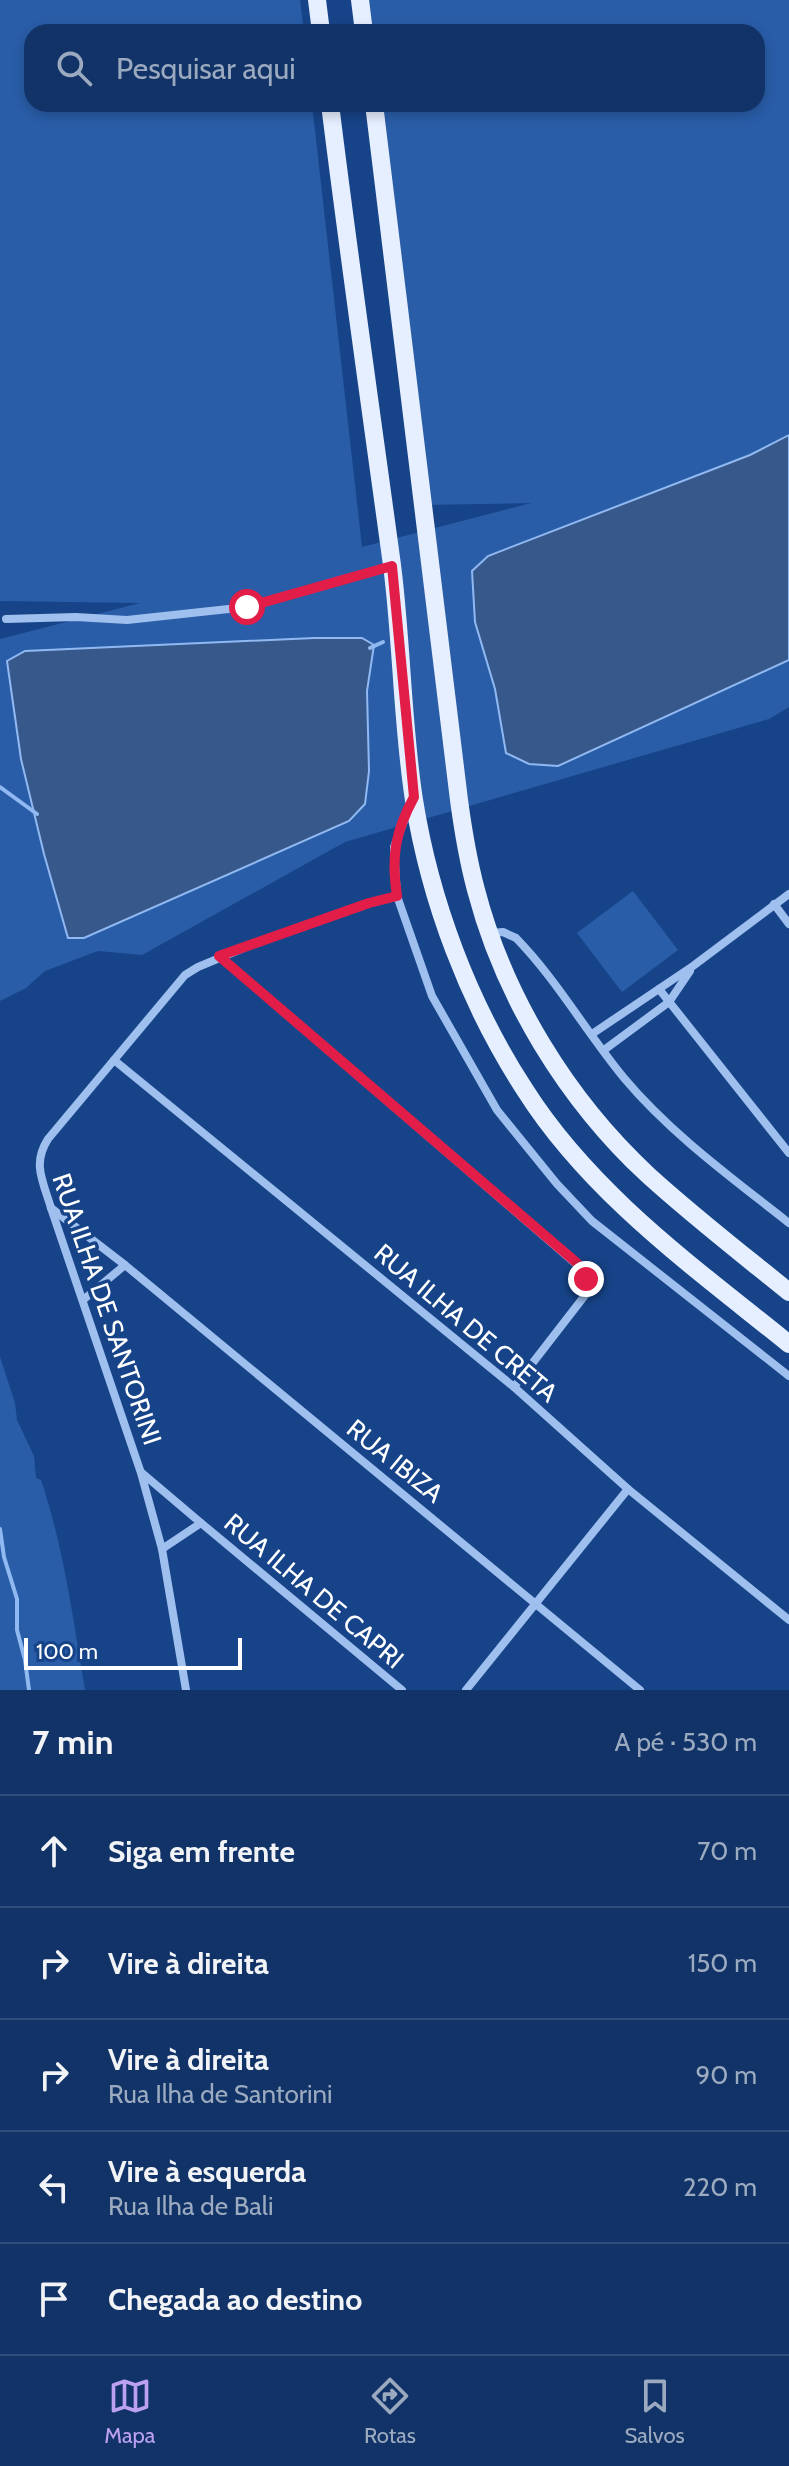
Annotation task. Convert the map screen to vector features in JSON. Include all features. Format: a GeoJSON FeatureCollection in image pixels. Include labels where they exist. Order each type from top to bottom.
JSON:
{"type":"FeatureCollection","features":[{"type":"Feature","properties":{"kind":"main road"},"geometry":{"type":"LineString","coordinates":[[317,0],[320,24]]}},
{"type":"Feature","properties":{"kind":"main road"},"geometry":{"type":"LineString","coordinates":[[360,0],[363,24]]}},
{"type":"Feature","properties":{"kind":"main road"},"geometry":{"type":"LineString","coordinates":[[331,112],[392,566],[414,797],[424,854],[455,948],[499,1048],[526,1093],[590,1173],[635,1218],[789,1344]]}},
{"type":"Feature","properties":{"kind":"main road"},"geometry":{"type":"LineString","coordinates":[[375,112],[456,785],[470,862],[490,933],[528,1019],[552,1060],[603,1126],[647,1174],[789,1292]]}},
{"type":"Feature","properties":{"kind":"street"},"geometry":{"type":"LineString","coordinates":[[6,619],[76,617],[127,620],[247,607],[392,566]]}},
{"type":"Feature","properties":{"kind":"street"},"geometry":{"type":"LineString","coordinates":[[414,797],[403,817],[394,847],[397,896],[432,996],[481,1084],[526,1147],[592,1221],[789,1376]]}},
{"type":"Feature","properties":{"kind":"street"},"geometry":{"type":"LineString","coordinates":[[592,1034],[693,966],[789,894]]}},
{"type":"Feature","properties":{"kind":"street","name":"RUA ILHA DE SANTORINI"},"geometry":{"type":"LineString","coordinates":[[186,1690],[162,1549],[141,1473],[39,1170],[39,1157],[43,1147],[185,975],[219,956],[397,896]]}},
{"type":"Feature","properties":{"kind":"street"},"geometry":{"type":"LineString","coordinates":[[774,904],[789,924]]}},
{"type":"Feature","properties":{"kind":"street"},"geometry":{"type":"LineString","coordinates":[[490,933],[503,932],[516,938],[625,1078],[664,1119],[789,1223]]}},
{"type":"Feature","properties":{"kind":"street"},"geometry":{"type":"LineString","coordinates":[[219,956],[583,1270],[586,1294],[514,1387]]}},
{"type":"Feature","properties":{"kind":"street"},"geometry":{"type":"LineString","coordinates":[[604,1050],[669,1002],[693,966]]}},
{"type":"Feature","properties":{"kind":"street"},"geometry":{"type":"LineString","coordinates":[[659,989],[789,1153]]}},
{"type":"Feature","properties":{"kind":"street","name":"RUA ILHA DE CRETA"},"geometry":{"type":"LineString","coordinates":[[114,1060],[514,1387],[628,1489],[789,1620]]}},
{"type":"Feature","properties":{"kind":"street","name":"RUA IBIZA"},"geometry":{"type":"LineString","coordinates":[[51,1208],[125,1265],[640,1690]]}},
{"type":"Feature","properties":{"kind":"street"},"geometry":{"type":"LineString","coordinates":[[83,1300],[125,1265]]}},
{"type":"Feature","properties":{"kind":"street","name":"RUA ILHA DE CAPRI"},"geometry":{"type":"LineString","coordinates":[[141,1473],[402,1690]]}},
{"type":"Feature","properties":{"kind":"street"},"geometry":{"type":"LineString","coordinates":[[466,1690],[628,1489]]}},
{"type":"Feature","properties":{"kind":"street","name":"RUA ILHA DE CAPRI"},"geometry":{"type":"LineString","coordinates":[[162,1549],[201,1523]]}},
{"type":"Feature","properties":{"kind":"shaded area"},"geometry":{"type":"Polygon","coordinates":[[[0,0],[300,0],[303,24],[24,24],[24,112],[313,112],[362,547],[531,503],[424,505],[374,112],[765,112],[765,24],[363,24],[360,0],[789,0],[789,707],[769,719],[345,842],[142,955],[98,951],[45,971],[26,988],[0,1001],[0,639],[140,603],[0,601],[0,0]]]}},
{"type":"Feature","properties":{"kind":"shaded area"},"geometry":{"type":"Polygon","coordinates":[[[789,435],[789,660],[558,766],[529,764],[506,753],[495,689],[475,622],[472,571],[488,556],[750,455],[789,435]]]}},
{"type":"Feature","properties":{"kind":"shaded area"},"geometry":{"type":"Polygon","coordinates":[[[362,638],[374,645],[367,691],[369,771],[365,804],[349,821],[84,938],[68,938],[21,759],[7,661],[25,651],[362,638]]]}},
{"type":"Feature","properties":{"kind":"shaded area"},"geometry":{"type":"Polygon","coordinates":[[[633,891],[678,950],[622,992],[577,933],[633,891]]]}},
{"type":"Feature","properties":{"kind":"shaded area"},"geometry":{"type":"Polygon","coordinates":[[[0,1357],[15,1403],[17,1420],[34,1456],[36,1478],[41,1480],[56,1532],[85,1690],[0,1690],[0,1357]]]}},
{"type":"Feature","properties":{"kind":"waterway"},"geometry":{"type":"LineString","coordinates":[[370,648],[383,642]]}},
{"type":"Feature","properties":{"kind":"waterway"},"geometry":{"type":"LineString","coordinates":[[0,787],[37,814]]}},
{"type":"Feature","properties":{"kind":"waterway"},"geometry":{"type":"LineString","coordinates":[[0,1529],[4,1557],[17,1599],[17,1630],[29,1690]]}},
{"type":"Feature","properties":{"kind":"route"},"geometry":{"type":"LineString","coordinates":[[247,607],[392,566],[414,797],[403,817],[394,847],[397,896],[219,956],[577,1263],[586,1279]]}}]}
